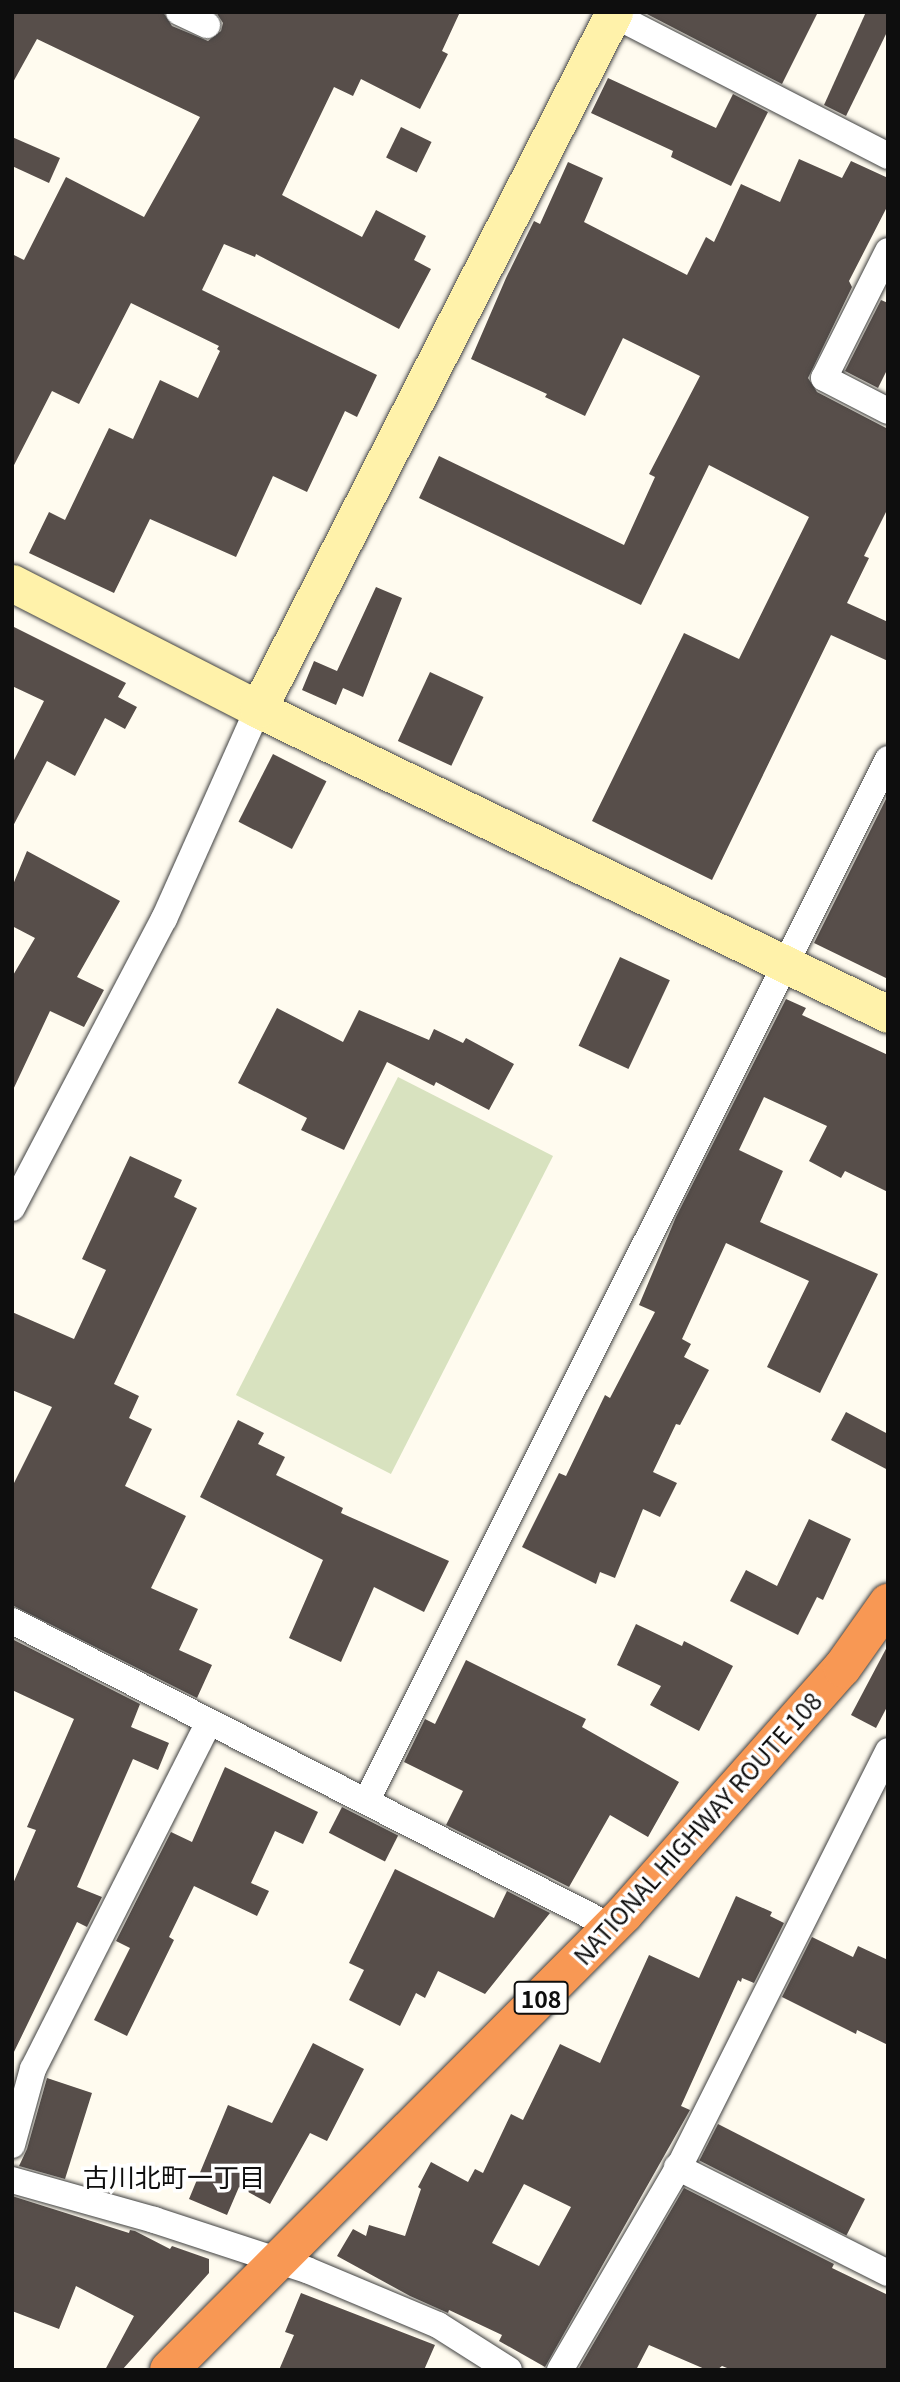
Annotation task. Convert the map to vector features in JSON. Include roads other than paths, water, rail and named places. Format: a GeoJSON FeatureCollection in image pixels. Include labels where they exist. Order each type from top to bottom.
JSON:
{"type":"FeatureCollection","features":[{"type":"Feature","properties":{"kind":"highway","name":"NATIONAL HIGHWAY ROUTE 108"},"geometry":{"type":"LineString","coordinates":[[169,2370],[611,1927],[842,1668],[888,1603]]}},
{"type":"Feature","properties":{"kind":"street"},"geometry":{"type":"LineString","coordinates":[[179,12],[207,26]]}},
{"type":"Feature","properties":{"kind":"street"},"geometry":{"type":"LineString","coordinates":[[12,1208],[164,919],[258,709],[611,14],[888,156]]}},
{"type":"Feature","properties":{"kind":"street"},"geometry":{"type":"LineString","coordinates":[[888,251],[824,379],[888,411]]}},
{"type":"Feature","properties":{"kind":"street"},"geometry":{"type":"LineString","coordinates":[[12,583],[258,709],[888,1014]]}},
{"type":"Feature","properties":{"kind":"street"},"geometry":{"type":"LineString","coordinates":[[367,1800],[888,758]]}},
{"type":"Feature","properties":{"kind":"street"},"geometry":{"type":"LineString","coordinates":[[12,1621],[611,1927]]}},
{"type":"Feature","properties":{"kind":"street"},"geometry":{"type":"LineString","coordinates":[[12,2145],[33,2069],[209,1722]]}},
{"type":"Feature","properties":{"kind":"street"},"geometry":{"type":"LineString","coordinates":[[560,2370],[677,2167],[888,1751]]}},
{"type":"Feature","properties":{"kind":"street"},"geometry":{"type":"LineString","coordinates":[[677,2167],[888,2273]]}},
{"type":"Feature","properties":{"kind":"street"},"geometry":{"type":"LineString","coordinates":[[12,2180],[154,2220],[307,2270],[438,2325],[509,2370]]}},
{"type":"Feature","properties":{"kind":"district","name":"古川北町一丁目"},"geometry":{"type":"Point","coordinates":[174,2176]}}]}
